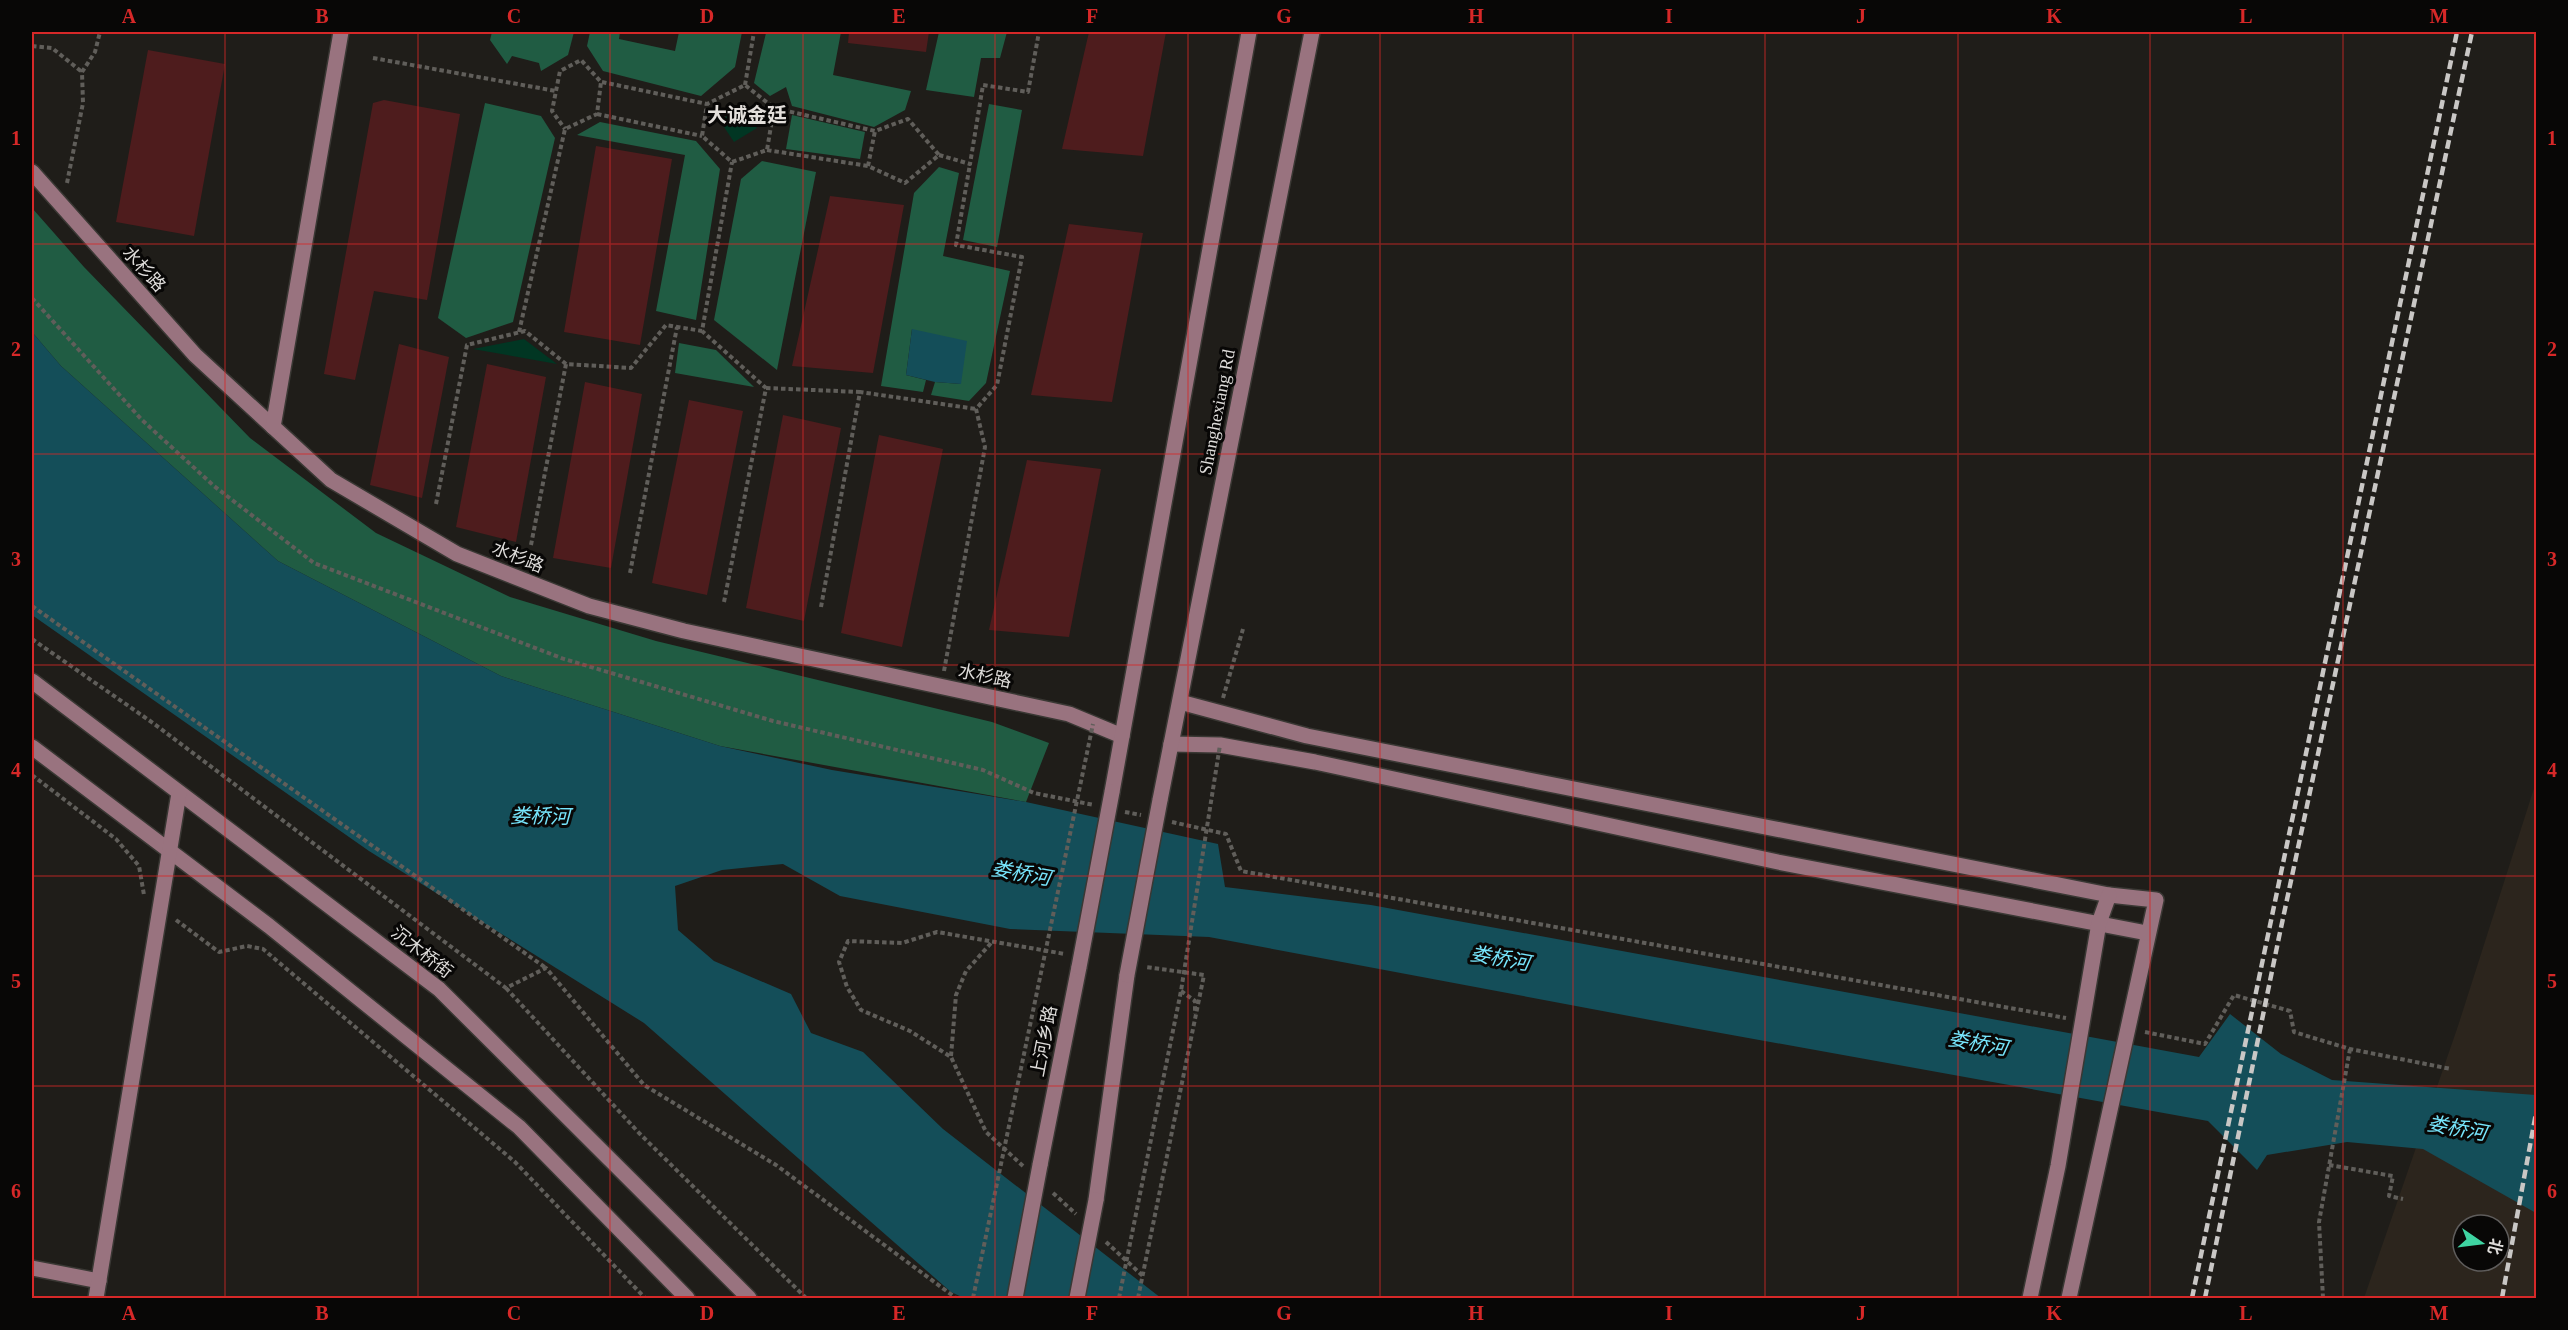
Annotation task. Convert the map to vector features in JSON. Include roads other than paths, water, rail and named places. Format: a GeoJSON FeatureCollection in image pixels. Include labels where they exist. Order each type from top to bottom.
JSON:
{"type":"FeatureCollection","features":[{"type":"Feature","properties":{"kind":"street"},"geometry":{"type":"LineString","coordinates":[[273,427],[341,32]]}},
{"type":"Feature","properties":{"kind":"street","name":"Shanghexiang Rd"},"geometry":{"type":"LineString","coordinates":[[1112,792],[1249,32]]}},
{"type":"Feature","properties":{"kind":"street","name":"Shanghexiang Rd"},"geometry":{"type":"LineString","coordinates":[[1077,1299],[1096,1200],[1127,975],[1312,32]]}},
{"type":"Feature","properties":{"kind":"street","name":"水杉路"},"geometry":{"type":"LineString","coordinates":[[32,172],[195,355],[331,480],[457,554],[589,606],[684,631],[1069,714],[1122,736]]}},
{"type":"Feature","properties":{"kind":"street","name":"沉木桥街"},"geometry":{"type":"LineString","coordinates":[[32,681],[439,989],[749,1299]]}},
{"type":"Feature","properties":{"kind":"street"},"geometry":{"type":"LineString","coordinates":[[1180,702],[1219,710],[1307,736],[2109,895],[2156,900],[2069,1299]]}},
{"type":"Feature","properties":{"kind":"street"},"geometry":{"type":"LineString","coordinates":[[1171,744],[1220,745],[1315,762],[1778,862],[2147,933]]}},
{"type":"Feature","properties":{"kind":"street"},"geometry":{"type":"LineString","coordinates":[[32,747],[269,926],[519,1127],[687,1299]]}},
{"type":"Feature","properties":{"kind":"street","name":"上河乡路"},"geometry":{"type":"LineString","coordinates":[[1015,1299],[1035,1168],[1112,792]]}},
{"type":"Feature","properties":{"kind":"street"},"geometry":{"type":"LineString","coordinates":[[96,1299],[179,793]]}},
{"type":"Feature","properties":{"kind":"street"},"geometry":{"type":"LineString","coordinates":[[2030,1299],[2058,1166],[2100,923],[2109,895]]}},
{"type":"Feature","properties":{"kind":"street"},"geometry":{"type":"LineString","coordinates":[[32,1268],[99,1281]]}},
{"type":"Feature","properties":{"kind":"water"},"geometry":{"type":"Polygon","coordinates":[[[912,329],[967,341],[961,384],[935,382],[906,375],[912,329]]]}},
{"type":"Feature","properties":{"kind":"water","name":"娄桥河"},"geometry":{"type":"Polygon","coordinates":[[[32,332],[61,366],[278,561],[501,676],[720,746],[832,770],[1026,802],[1218,844],[1225,887],[1371,905],[2199,1057],[2230,1014],[2281,1054],[2332,1080],[2536,1095],[2536,1213],[2423,1149],[2347,1142],[2267,1155],[2257,1170],[2208,1121],[1693,1028],[1209,937],[1010,929],[840,896],[783,864],[722,870],[675,886],[678,930],[714,961],[791,994],[811,1033],[863,1052],[943,1129],[1161,1298],[964,1298],[951,1292],[644,1023],[369,851],[32,615],[32,332]]]}},
{"type":"Feature","properties":{"kind":"railway"},"geometry":{"type":"LineString","coordinates":[[2192,1298],[2457,32]]}},
{"type":"Feature","properties":{"kind":"railway"},"geometry":{"type":"LineString","coordinates":[[2205,1298],[2279,937],[2472,32]]}},
{"type":"Feature","properties":{"kind":"railway"},"geometry":{"type":"LineString","coordinates":[[2502,1298],[2536,1113]]}},
{"type":"Feature","properties":{"kind":"district","name":"大诚金廷"},"geometry":{"type":"Point","coordinates":[747,115]}}]}
